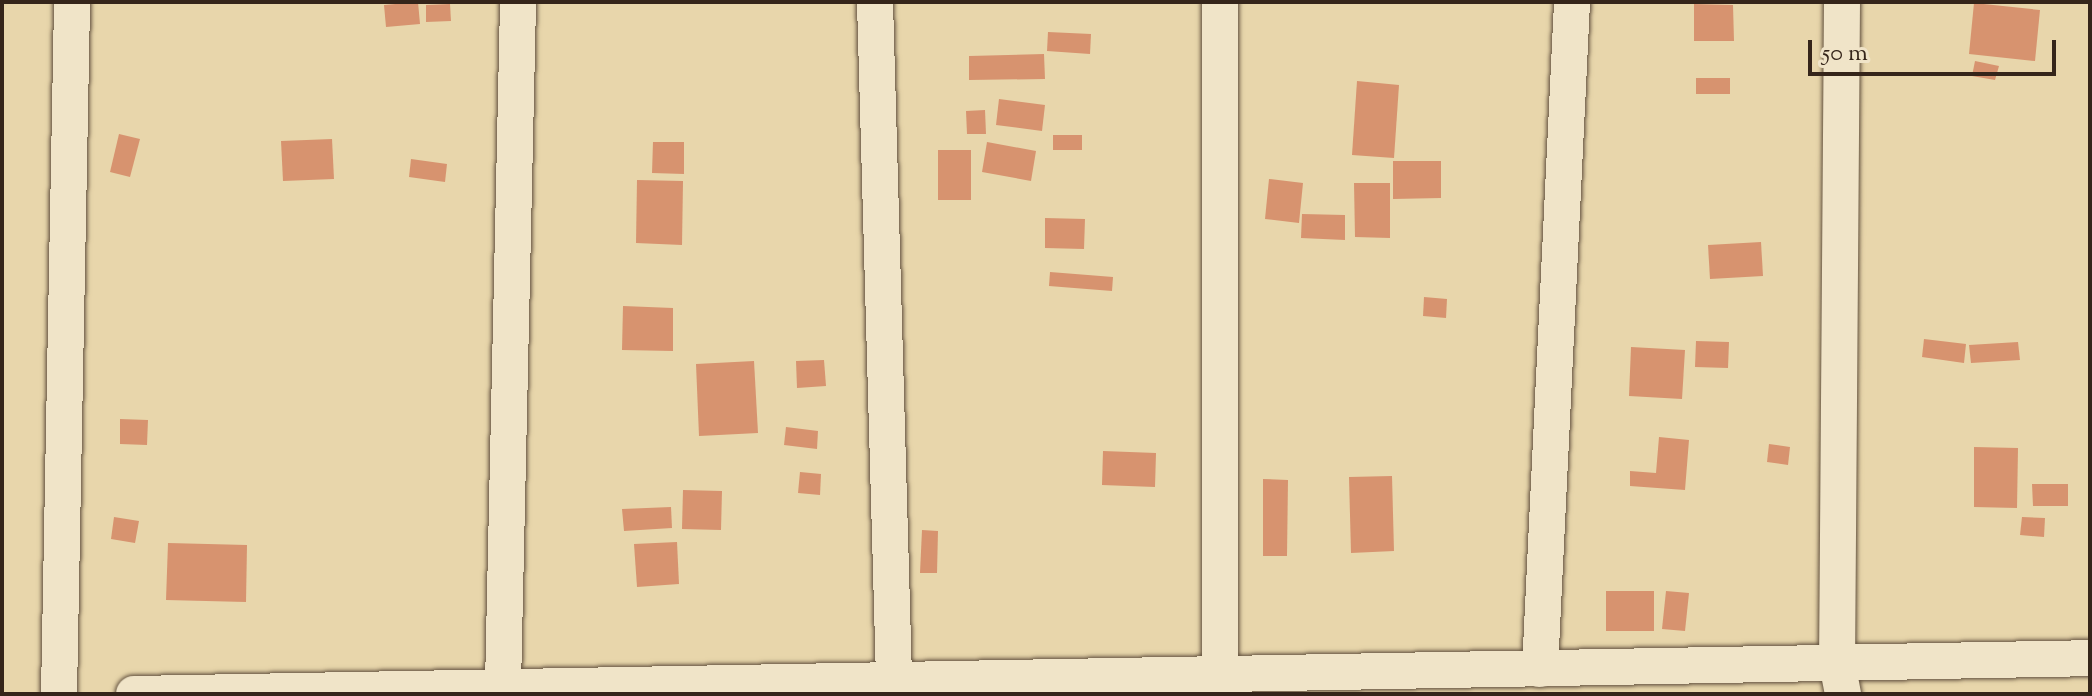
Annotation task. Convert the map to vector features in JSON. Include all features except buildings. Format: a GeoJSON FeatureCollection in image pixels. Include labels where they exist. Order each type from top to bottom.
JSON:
{"type":"FeatureCollection","features":[{"type":"Feature","properties":{"kind":"street"},"geometry":{"type":"LineString","coordinates":[[59,694],[72,2]]}},
{"type":"Feature","properties":{"kind":"street"},"geometry":{"type":"LineString","coordinates":[[503,686],[518,2]]}},
{"type":"Feature","properties":{"kind":"street"},"geometry":{"type":"LineString","coordinates":[[875,2],[894,680]]}},
{"type":"Feature","properties":{"kind":"street"},"geometry":{"type":"LineString","coordinates":[[1220,2],[1220,675]]}},
{"type":"Feature","properties":{"kind":"street"},"geometry":{"type":"LineString","coordinates":[[1540,669],[1572,2]]}},
{"type":"Feature","properties":{"kind":"street"},"geometry":{"type":"LineString","coordinates":[[1840,678],[1842,2]]}},
{"type":"Feature","properties":{"kind":"street"},"geometry":{"type":"LineString","coordinates":[[134,694],[349,692],[503,686],[852,687],[894,680],[1220,675],[1430,682],[1540,669],[1840,678],[2090,658]]}}]}
